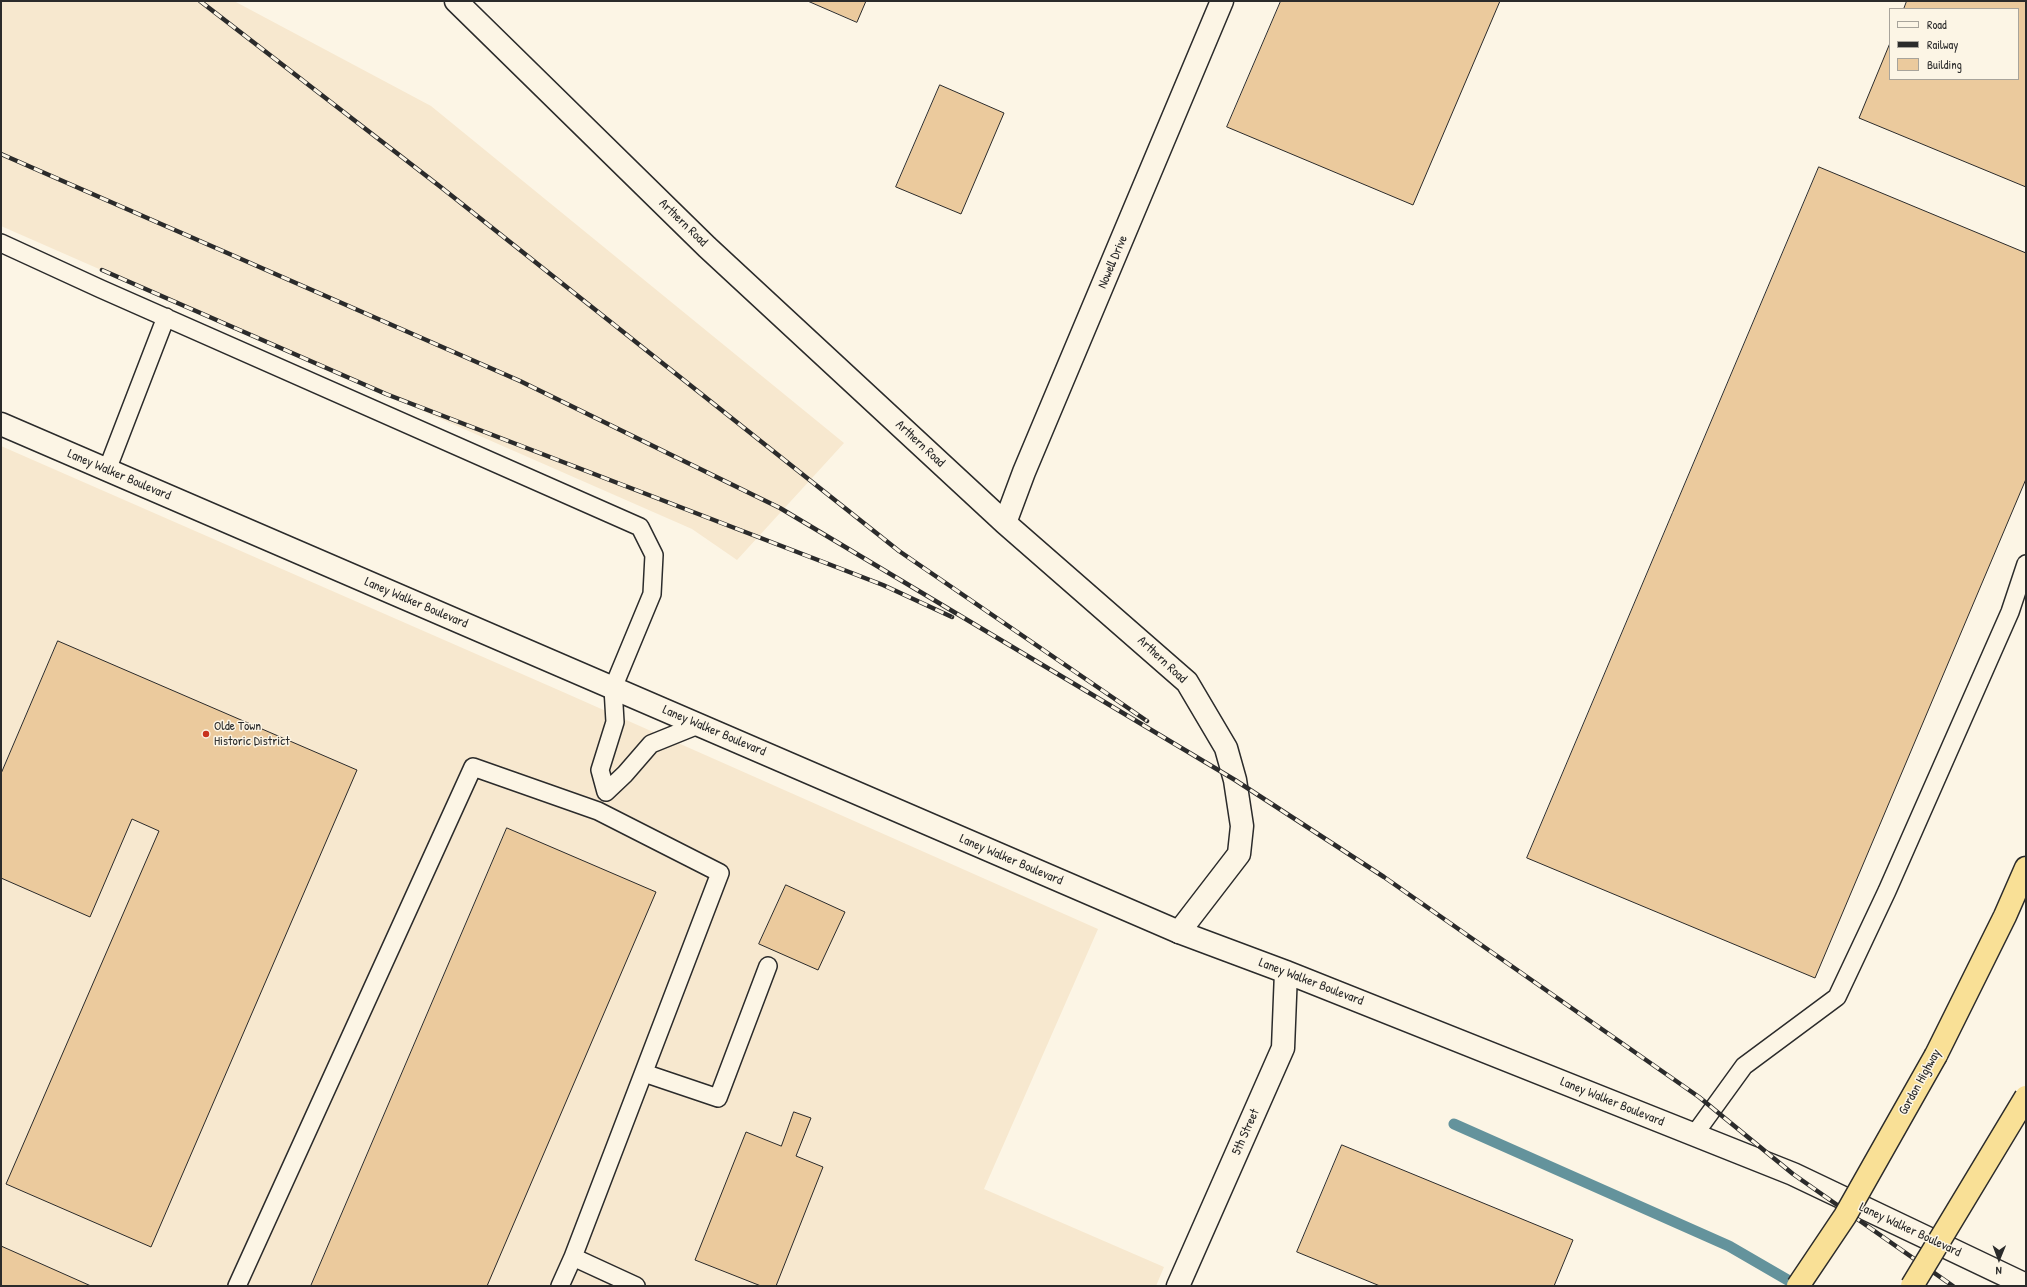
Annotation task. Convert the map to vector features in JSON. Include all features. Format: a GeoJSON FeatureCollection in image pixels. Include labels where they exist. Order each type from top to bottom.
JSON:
{"type":"FeatureCollection","features":[{"type":"Feature","properties":{"kind":"highway","name":"Gordon Highway"},"geometry":{"type":"LineString","coordinates":[[1798,1286],[1845,1216],[1936,1055],[2005,916],[2026,868]]}},
{"type":"Feature","properties":{"kind":"highway"},"geometry":{"type":"LineString","coordinates":[[1912,1286],[2026,1097]]}},
{"type":"Feature","properties":{"kind":"main road","name":"Arthern Road"},"geometry":{"type":"LineString","coordinates":[[456,1],[707,247],[1005,523],[1187,682],[1226,748],[1235,780],[1242,826],[1239,854],[1179,932]]}},
{"type":"Feature","properties":{"kind":"main road","name":"Nowell Drive"},"geometry":{"type":"LineString","coordinates":[[1005,523],[1024,472],[1222,1]]}},
{"type":"Feature","properties":{"kind":"main road","name":"Laney Walker Boulevard"},"geometry":{"type":"LineString","coordinates":[[1,424],[1179,932],[1286,972],[1793,1174],[2026,1285]]}},
{"type":"Feature","properties":{"kind":"main road","name":"5th Street"},"geometry":{"type":"LineString","coordinates":[[1178,1286],[1283,1048],[1286,972]]}},
{"type":"Feature","properties":{"kind":"lane"},"geometry":{"type":"LineString","coordinates":[[1,243],[640,527],[654,555],[652,594],[614,688],[615,722],[600,770],[606,792]]}},
{"type":"Feature","properties":{"kind":"lane"},"geometry":{"type":"LineString","coordinates":[[107,470],[166,317]]}},
{"type":"Feature","properties":{"kind":"lane"},"geometry":{"type":"LineString","coordinates":[[1694,1134],[1744,1066],[1837,998],[2007,619],[2026,564]]}},
{"type":"Feature","properties":{"kind":"lane"},"geometry":{"type":"LineString","coordinates":[[598,811],[606,792],[625,774],[651,744],[698,725]]}},
{"type":"Feature","properties":{"kind":"lane"},"geometry":{"type":"LineString","coordinates":[[237,1286],[473,768],[598,811],[720,873],[573,1257],[560,1286]]}},
{"type":"Feature","properties":{"kind":"lane"},"geometry":{"type":"LineString","coordinates":[[644,1073],[718,1098],[768,966]]}},
{"type":"Feature","properties":{"kind":"lane"},"geometry":{"type":"LineString","coordinates":[[573,1257],[636,1286]]}},
{"type":"Feature","properties":{"kind":"shaded area"},"geometry":{"type":"Polygon","coordinates":[[[1,1],[234,1],[431,106],[844,443],[737,560],[692,529],[1,226],[1,1]]]}},
{"type":"Feature","properties":{"kind":"shaded area"},"geometry":{"type":"Polygon","coordinates":[[[1,446],[563,692],[1098,929],[984,1189],[1164,1267],[1156,1286],[1,1286],[1,446]]]}},
{"type":"Feature","properties":{"kind":"building"},"geometry":{"type":"Polygon","coordinates":[[[808,1],[866,1],[857,22],[808,1]]]}},
{"type":"Feature","properties":{"kind":"building"},"geometry":{"type":"Polygon","coordinates":[[[1281,1],[1500,1],[1413,205],[1227,127],[1281,1]]]}},
{"type":"Feature","properties":{"kind":"building"},"geometry":{"type":"Polygon","coordinates":[[[1907,1],[2026,1],[2026,187],[1859,118],[1889,45],[1889,80],[2019,80],[2019,8],[1904,8],[1907,1]]]}},
{"type":"Feature","properties":{"kind":"building"},"geometry":{"type":"Polygon","coordinates":[[[940,85],[1004,113],[961,214],[896,187],[940,85]]]}},
{"type":"Feature","properties":{"kind":"building"},"geometry":{"type":"Polygon","coordinates":[[[1819,167],[2026,253],[2026,479],[1815,978],[1527,858],[1819,167]]]}},
{"type":"Feature","properties":{"kind":"building"},"geometry":{"type":"Polygon","coordinates":[[[58,641],[357,770],[151,1247],[6,1184],[159,831],[132,819],[90,917],[1,878],[1,774],[58,641]]]}},
{"type":"Feature","properties":{"kind":"building"},"geometry":{"type":"Polygon","coordinates":[[[507,828],[656,892],[487,1286],[311,1286],[507,828]]]}},
{"type":"Feature","properties":{"kind":"building"},"geometry":{"type":"Polygon","coordinates":[[[786,885],[845,912],[818,970],[759,944],[786,885]]]}},
{"type":"Feature","properties":{"kind":"building"},"geometry":{"type":"Polygon","coordinates":[[[794,1112],[811,1118],[796,1156],[823,1167],[776,1286],[761,1286],[695,1260],[746,1132],[781,1146],[794,1112]]]}},
{"type":"Feature","properties":{"kind":"building"},"geometry":{"type":"Polygon","coordinates":[[[1342,1145],[1573,1240],[1554,1286],[1380,1286],[1297,1252],[1342,1145]]]}},
{"type":"Feature","properties":{"kind":"building"},"geometry":{"type":"Polygon","coordinates":[[[1,1246],[91,1286],[1,1286],[1,1246]]]}},
{"type":"Feature","properties":{"kind":"waterway"},"geometry":{"type":"LineString","coordinates":[[1454,1124],[1729,1246],[1798,1286]]}},
{"type":"Feature","properties":{"kind":"railway"},"geometry":{"type":"LineString","coordinates":[[200,1],[442,188],[899,551],[1147,721]]}},
{"type":"Feature","properties":{"kind":"railway"},"geometry":{"type":"LineString","coordinates":[[1,154],[520,381],[780,508],[1235,780],[1384,877],[1699,1097],[1793,1174],[1953,1286]]}},
{"type":"Feature","properties":{"kind":"railway"},"geometry":{"type":"LineString","coordinates":[[102,270],[386,394],[883,585],[952,617]]}},
{"type":"Feature","properties":{"kind":"place","name":"Olde Town Historic District"},"geometry":{"type":"Point","coordinates":[206,734]}}]}
